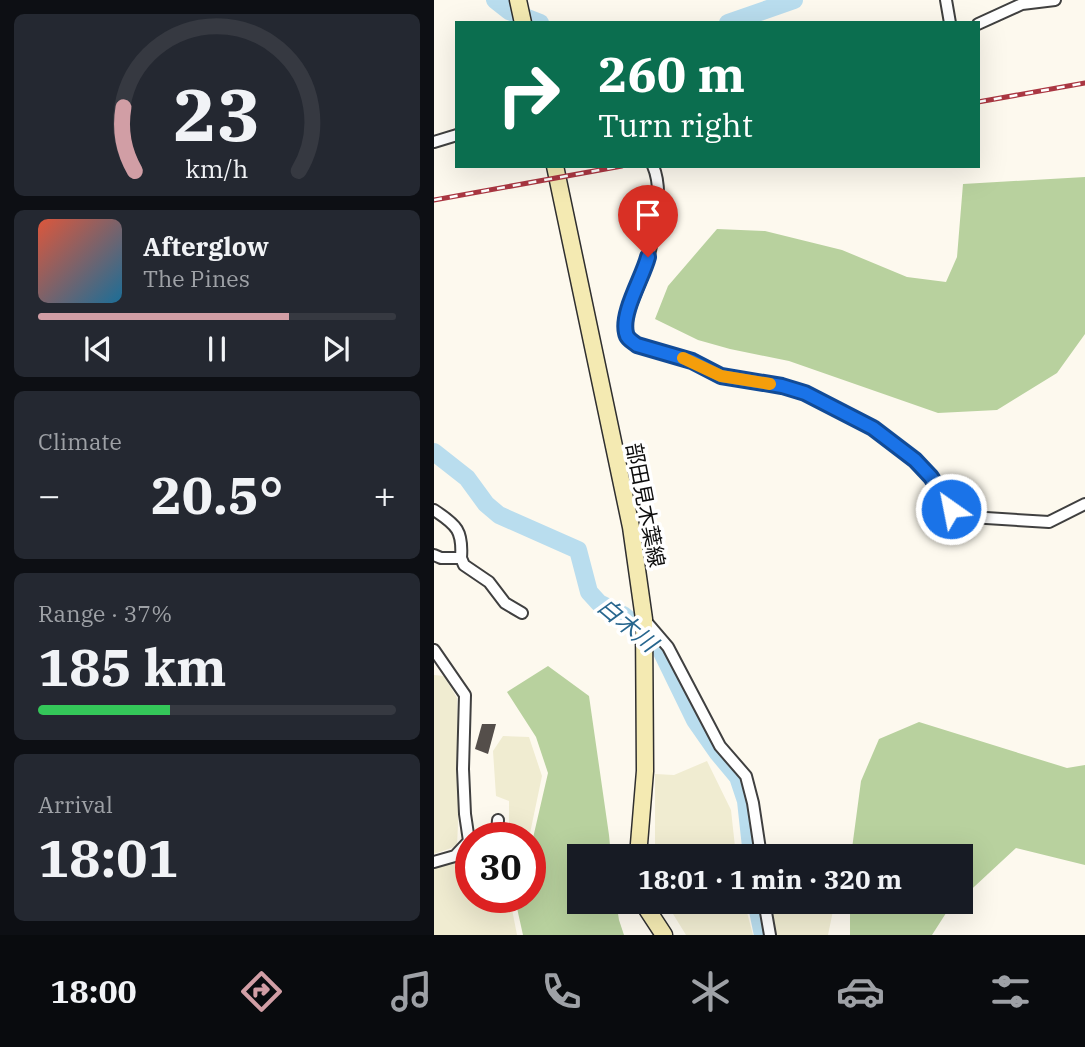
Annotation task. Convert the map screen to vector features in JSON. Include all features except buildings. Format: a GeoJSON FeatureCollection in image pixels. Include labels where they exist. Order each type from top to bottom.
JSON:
{"type":"FeatureCollection","features":[{"type":"Feature","properties":{"kind":"main road","name":"部田見木葉線"},"geometry":{"type":"LineString","coordinates":[[555,168],[631,527],[644,623],[645,771],[639,844]]}},
{"type":"Feature","properties":{"kind":"main road"},"geometry":{"type":"LineString","coordinates":[[650,914],[664,935]]}},
{"type":"Feature","properties":{"kind":"street"},"geometry":{"type":"LineString","coordinates":[[946,0],[950,21]]}},
{"type":"Feature","properties":{"kind":"street"},"geometry":{"type":"LineString","coordinates":[[980,23],[1022,4],[1055,0]]}},
{"type":"Feature","properties":{"kind":"street"},"geometry":{"type":"LineString","coordinates":[[434,142],[455,136]]}},
{"type":"Feature","properties":{"kind":"street"},"geometry":{"type":"LineString","coordinates":[[654,168],[658,198],[652,242],[626,321],[626,333],[630,340],[637,345],[692,361],[721,376],[782,386],[805,393],[873,428],[915,460],[957,513],[970,517],[1049,522],[1085,504]]}},
{"type":"Feature","properties":{"kind":"street"},"geometry":{"type":"LineString","coordinates":[[434,510],[458,530],[462,539],[461,558],[464,565],[489,582],[505,603],[522,613]]}},
{"type":"Feature","properties":{"kind":"street"},"geometry":{"type":"LineString","coordinates":[[434,555],[441,558],[461,558]]}},
{"type":"Feature","properties":{"kind":"street"},"geometry":{"type":"LineString","coordinates":[[644,623],[668,647],[720,746],[746,776],[759,844]]}},
{"type":"Feature","properties":{"kind":"street"},"geometry":{"type":"LineString","coordinates":[[434,650],[465,695],[463,769],[466,822]]}},
{"type":"Feature","properties":{"kind":"street"},"geometry":{"type":"LineString","coordinates":[[434,862],[455,855]]}},
{"type":"Feature","properties":{"kind":"street"},"geometry":{"type":"LineString","coordinates":[[766,914],[770,935]]}},
{"type":"Feature","properties":{"kind":"shaded area"},"geometry":{"type":"Polygon","coordinates":[[[434,675],[444,676],[457,698],[459,801],[458,822],[455,822],[455,847],[434,854],[434,675]]]}},
{"type":"Feature","properties":{"kind":"shaded area"},"geometry":{"type":"Polygon","coordinates":[[[503,736],[529,737],[542,776],[532,822],[509,822],[509,801],[496,796],[493,751],[503,736]]]}},
{"type":"Feature","properties":{"kind":"shaded area"},"geometry":{"type":"Polygon","coordinates":[[[707,761],[731,810],[735,844],[655,844],[655,774],[674,775],[707,761]]]}},
{"type":"Feature","properties":{"kind":"shaded area"},"geometry":{"type":"Polygon","coordinates":[[[455,860],[455,913],[513,913],[517,935],[434,935],[434,867],[455,860]]]}},
{"type":"Feature","properties":{"kind":"shaded area"},"geometry":{"type":"Polygon","coordinates":[[[673,914],[747,914],[753,935],[686,935],[673,914]]]}},
{"type":"Feature","properties":{"kind":"shaded area"},"geometry":{"type":"Polygon","coordinates":[[[771,914],[832,914],[828,935],[775,935],[771,914]]]}},
{"type":"Feature","properties":{"kind":"green space"},"geometry":{"type":"Polygon","coordinates":[[[1085,177],[1085,334],[1057,373],[997,410],[938,413],[789,361],[698,340],[655,319],[668,286],[717,229],[765,231],[842,250],[907,277],[946,282],[957,257],[963,184],[1085,177]]]}},
{"type":"Feature","properties":{"kind":"green space"},"geometry":{"type":"Polygon","coordinates":[[[548,666],[589,696],[610,844],[567,844],[567,914],[618,914],[624,935],[523,935],[518,913],[546,913],[546,822],[537,822],[548,773],[536,737],[507,692],[548,666]]]}},
{"type":"Feature","properties":{"kind":"green space"},"geometry":{"type":"Polygon","coordinates":[[[919,722],[1067,768],[1085,765],[1085,865],[1016,848],[973,888],[973,844],[853,844],[861,781],[879,739],[919,722]]]}},
{"type":"Feature","properties":{"kind":"green space"},"geometry":{"type":"Polygon","coordinates":[[[850,914],[945,914],[932,935],[850,935],[850,914]]]}},
{"type":"Feature","properties":{"kind":"waterway"},"geometry":{"type":"LineString","coordinates":[[495,0],[509,11],[535,21]]}},
{"type":"Feature","properties":{"kind":"waterway"},"geometry":{"type":"LineString","coordinates":[[734,21],[794,0]]}},
{"type":"Feature","properties":{"kind":"waterway","name":"白木川"},"geometry":{"type":"LineString","coordinates":[[434,452],[467,478],[486,504],[499,515],[578,550],[589,592],[599,603],[623,615],[658,644],[695,720],[738,777],[746,801],[751,844]]}},
{"type":"Feature","properties":{"kind":"waterway","name":"白木川"},"geometry":{"type":"LineString","coordinates":[[759,914],[763,935]]}},
{"type":"Feature","properties":{"kind":"railway"},"geometry":{"type":"LineString","coordinates":[[980,102],[1085,83]]}},
{"type":"Feature","properties":{"kind":"railway"},"geometry":{"type":"LineString","coordinates":[[434,200],[611,168]]}},
{"type":"Feature","properties":{"kind":"slow traffic"},"geometry":{"type":"LineString","coordinates":[[683,358],[721,376],[770,384]]}},
{"type":"Feature","properties":{"kind":"route"},"geometry":{"type":"LineString","coordinates":[[648,257],[628,310],[625,325],[630,340],[637,345],[692,361],[721,376],[782,386],[805,393],[873,428],[915,460],[931,477],[951,509]]}}]}
